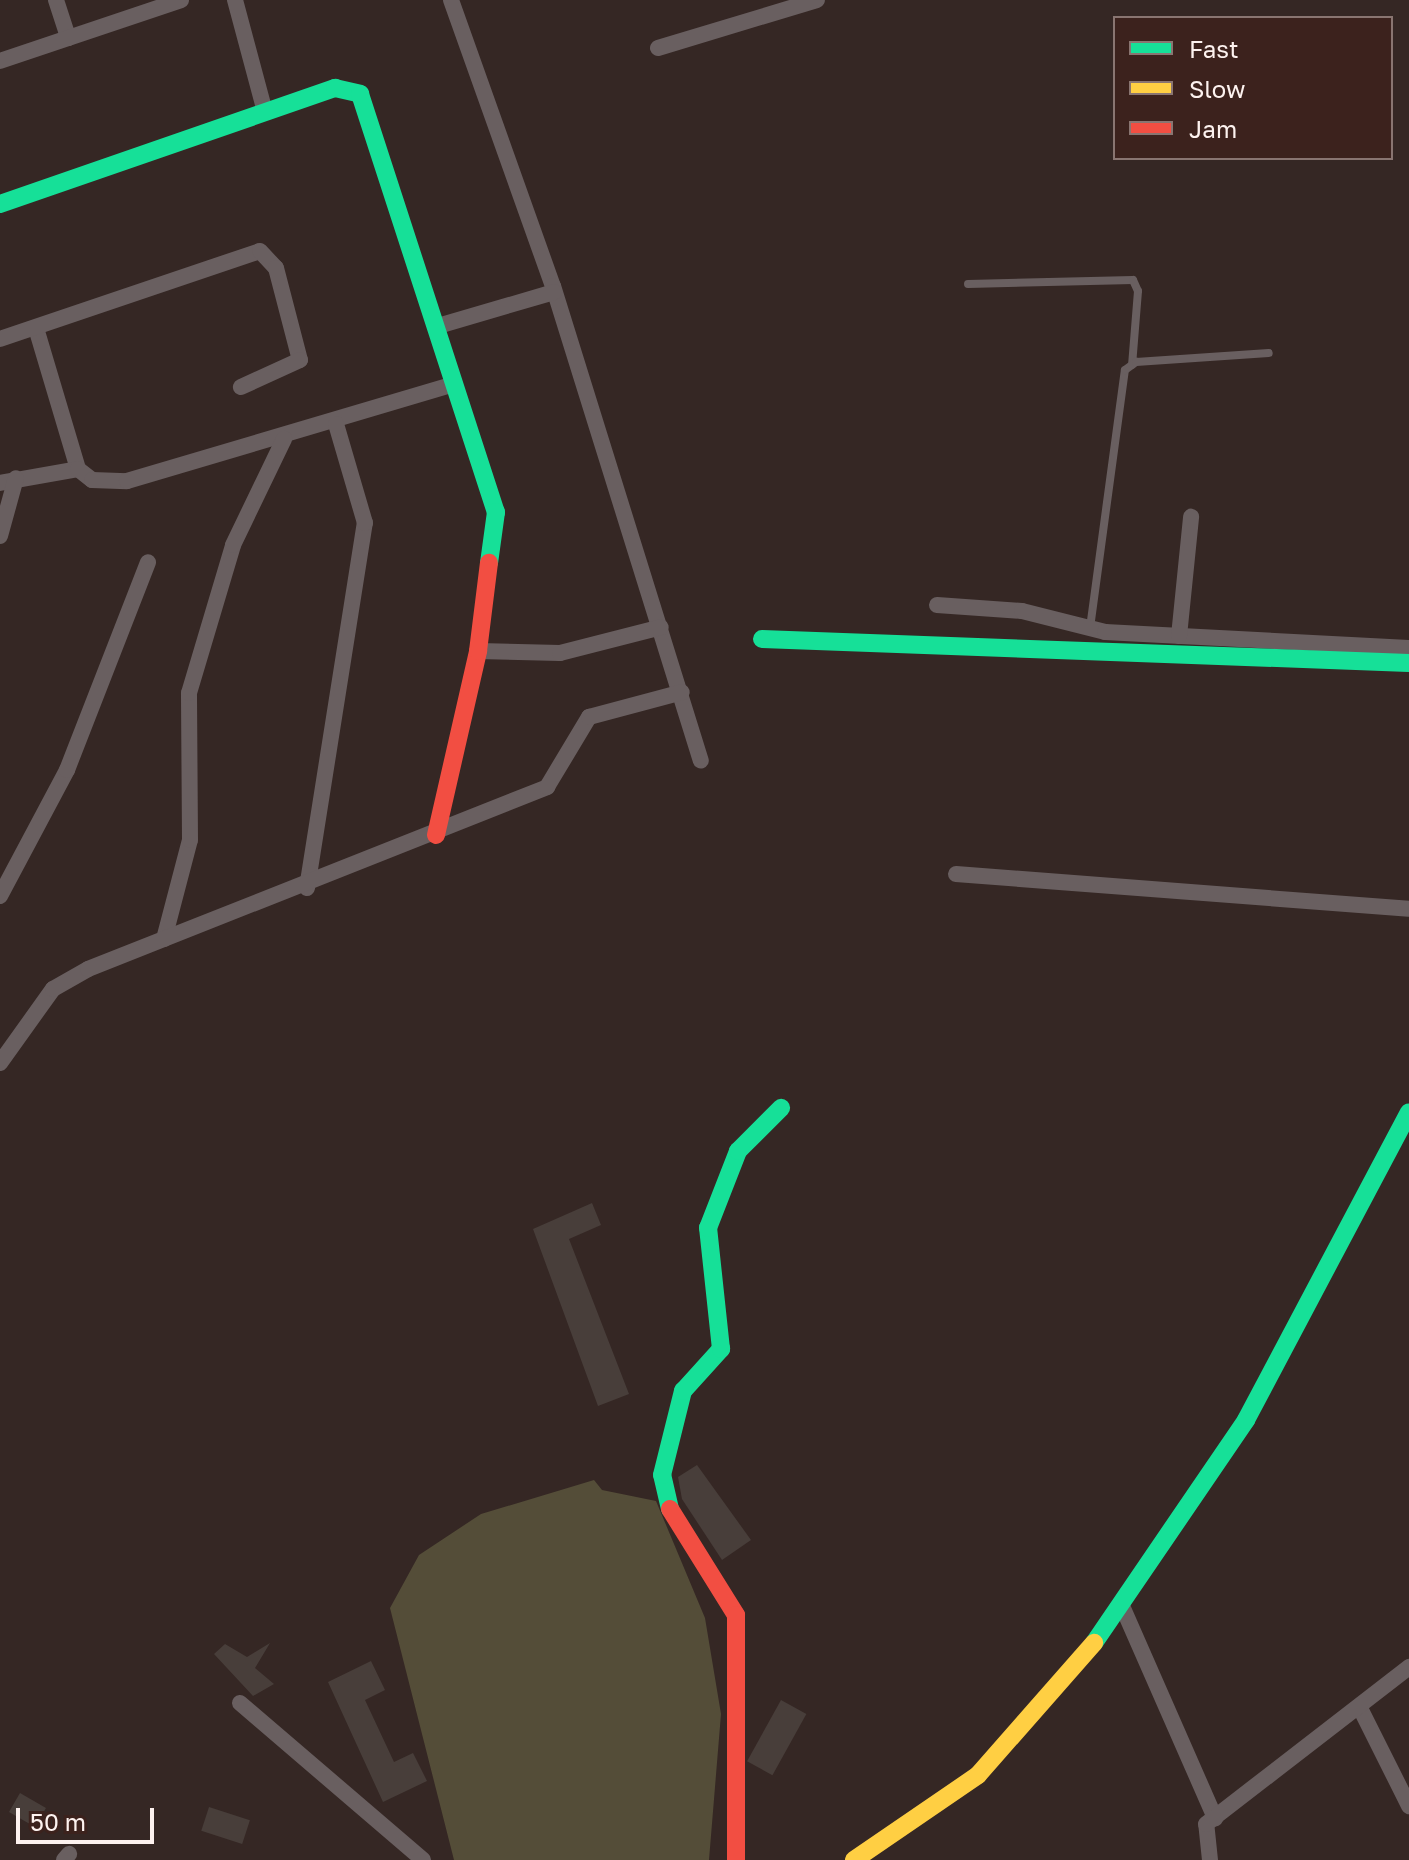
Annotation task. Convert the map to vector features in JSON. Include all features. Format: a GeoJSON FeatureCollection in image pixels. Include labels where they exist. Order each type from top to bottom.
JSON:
{"type":"FeatureCollection","features":[{"type":"Feature","properties":{"kind":"street"},"geometry":{"type":"LineString","coordinates":[[56,0],[68,38]]}},
{"type":"Feature","properties":{"kind":"street"},"geometry":{"type":"LineString","coordinates":[[0,61],[181,0]]}},
{"type":"Feature","properties":{"kind":"street"},"geometry":{"type":"LineString","coordinates":[[235,0],[265,112]]}},
{"type":"Feature","properties":{"kind":"street"},"geometry":{"type":"LineString","coordinates":[[451,0],[554,292],[701,760]]}},
{"type":"Feature","properties":{"kind":"street"},"geometry":{"type":"LineString","coordinates":[[658,48],[817,0]]}},
{"type":"Feature","properties":{"kind":"street"},"geometry":{"type":"LineString","coordinates":[[0,204],[335,88],[360,94],[496,512],[478,651],[436,835]]}},
{"type":"Feature","properties":{"kind":"street"},"geometry":{"type":"LineString","coordinates":[[0,339],[260,251],[276,268],[301,351],[295,367],[241,387]]}},
{"type":"Feature","properties":{"kind":"street"},"geometry":{"type":"LineString","coordinates":[[438,326],[554,292]]}},
{"type":"Feature","properties":{"kind":"street"},"geometry":{"type":"LineString","coordinates":[[36,328],[78,469],[92,480],[127,481],[336,424],[454,384]]}},
{"type":"Feature","properties":{"kind":"street"},"geometry":{"type":"LineString","coordinates":[[307,888],[365,523],[336,424]]}},
{"type":"Feature","properties":{"kind":"street"},"geometry":{"type":"LineString","coordinates":[[164,939],[190,840],[189,693],[233,545],[284,439]]}},
{"type":"Feature","properties":{"kind":"street"},"geometry":{"type":"LineString","coordinates":[[0,536],[8,480],[78,469]]}},
{"type":"Feature","properties":{"kind":"street"},"geometry":{"type":"LineString","coordinates":[[1179,636],[1191,517]]}},
{"type":"Feature","properties":{"kind":"street"},"geometry":{"type":"LineString","coordinates":[[0,896],[67,770],[148,562]]}},
{"type":"Feature","properties":{"kind":"street"},"geometry":{"type":"LineString","coordinates":[[937,605],[1022,611],[1090,630],[1409,648]]}},
{"type":"Feature","properties":{"kind":"street"},"geometry":{"type":"LineString","coordinates":[[478,651],[560,653],[661,627]]}},
{"type":"Feature","properties":{"kind":"street"},"geometry":{"type":"LineString","coordinates":[[762,639],[1409,663]]}},
{"type":"Feature","properties":{"kind":"street"},"geometry":{"type":"LineString","coordinates":[[0,1063],[53,989],[164,939],[307,888],[547,787],[589,717],[682,692]]}},
{"type":"Feature","properties":{"kind":"street"},"geometry":{"type":"LineString","coordinates":[[956,874],[1409,909]]}},
{"type":"Feature","properties":{"kind":"street"},"geometry":{"type":"LineString","coordinates":[[736,1860],[736,1615],[668,1505],[662,1475],[683,1391],[721,1349],[708,1228],[738,1151],[781,1108]]}},
{"type":"Feature","properties":{"kind":"street"},"geometry":{"type":"LineString","coordinates":[[854,1860],[978,1775],[1122,1606],[1274,1371],[1409,1112]]}},
{"type":"Feature","properties":{"kind":"street"},"geometry":{"type":"LineString","coordinates":[[1122,1606],[1215,1818]]}},
{"type":"Feature","properties":{"kind":"street"},"geometry":{"type":"LineString","coordinates":[[1210,1860],[1202,1832],[1215,1818],[1409,1667]]}},
{"type":"Feature","properties":{"kind":"street"},"geometry":{"type":"LineString","coordinates":[[240,1703],[423,1860]]}},
{"type":"Feature","properties":{"kind":"street"},"geometry":{"type":"LineString","coordinates":[[1360,1708],[1409,1806]]}},
{"type":"Feature","properties":{"kind":"lane"},"geometry":{"type":"LineString","coordinates":[[968,284],[1133,280],[1138,291],[1132,365],[1122,381],[1090,630]]}},
{"type":"Feature","properties":{"kind":"lane"},"geometry":{"type":"LineString","coordinates":[[1132,365],[1269,353]]}},
{"type":"Feature","properties":{"kind":"shaded area"},"geometry":{"type":"Polygon","coordinates":[[[594,1480],[602,1490],[656,1501],[705,1618],[721,1714],[709,1860],[454,1860],[390,1608],[419,1555],[481,1514],[594,1480]]]}},
{"type":"Feature","properties":{"kind":"building"},"geometry":{"type":"Polygon","coordinates":[[[592,1203],[601,1225],[569,1239],[629,1394],[598,1406],[533,1229],[592,1203]]]}},
{"type":"Feature","properties":{"kind":"building"},"geometry":{"type":"Polygon","coordinates":[[[697,1465],[751,1540],[722,1560],[682,1499],[678,1477],[697,1465]]]}},
{"type":"Feature","properties":{"kind":"building"},"geometry":{"type":"Polygon","coordinates":[[[270,1643],[255,1668],[274,1684],[253,1696],[214,1654],[225,1644],[247,1657],[270,1643]]]}},
{"type":"Feature","properties":{"kind":"building"},"geometry":{"type":"Polygon","coordinates":[[[371,1661],[385,1690],[365,1700],[394,1762],[413,1753],[427,1781],[383,1802],[328,1682],[371,1661]]]}},
{"type":"Feature","properties":{"kind":"building"},"geometry":{"type":"Polygon","coordinates":[[[781,1700],[806,1714],[772,1775],[747,1761],[781,1700]]]}},
{"type":"Feature","properties":{"kind":"building"},"geometry":{"type":"Polygon","coordinates":[[[20,1793],[46,1808],[35,1827],[9,1812],[20,1793]]]}},
{"type":"Feature","properties":{"kind":"building"},"geometry":{"type":"Polygon","coordinates":[[[209,1807],[250,1820],[242,1844],[201,1831],[209,1807]]]}},
{"type":"Feature","properties":{"kind":"traffic: fast"},"geometry":{"type":"LineString","coordinates":[[0,204],[335,88],[360,94],[496,512],[489,563]]}},
{"type":"Feature","properties":{"kind":"traffic: fast"},"geometry":{"type":"LineString","coordinates":[[762,639],[1409,663]]}},
{"type":"Feature","properties":{"kind":"traffic: fast"},"geometry":{"type":"LineString","coordinates":[[670,1509],[662,1475],[683,1391],[721,1349],[708,1228],[738,1151],[781,1108]]}},
{"type":"Feature","properties":{"kind":"traffic: fast"},"geometry":{"type":"LineString","coordinates":[[1094,1643],[1246,1420],[1409,1112]]}},
{"type":"Feature","properties":{"kind":"traffic: slow"},"geometry":{"type":"LineString","coordinates":[[854,1860],[978,1775],[1094,1643]]}},
{"type":"Feature","properties":{"kind":"traffic: jam"},"geometry":{"type":"LineString","coordinates":[[436,835],[478,651],[489,563]]}},
{"type":"Feature","properties":{"kind":"traffic: jam"},"geometry":{"type":"LineString","coordinates":[[670,1509],[736,1615],[736,1860]]}}]}
